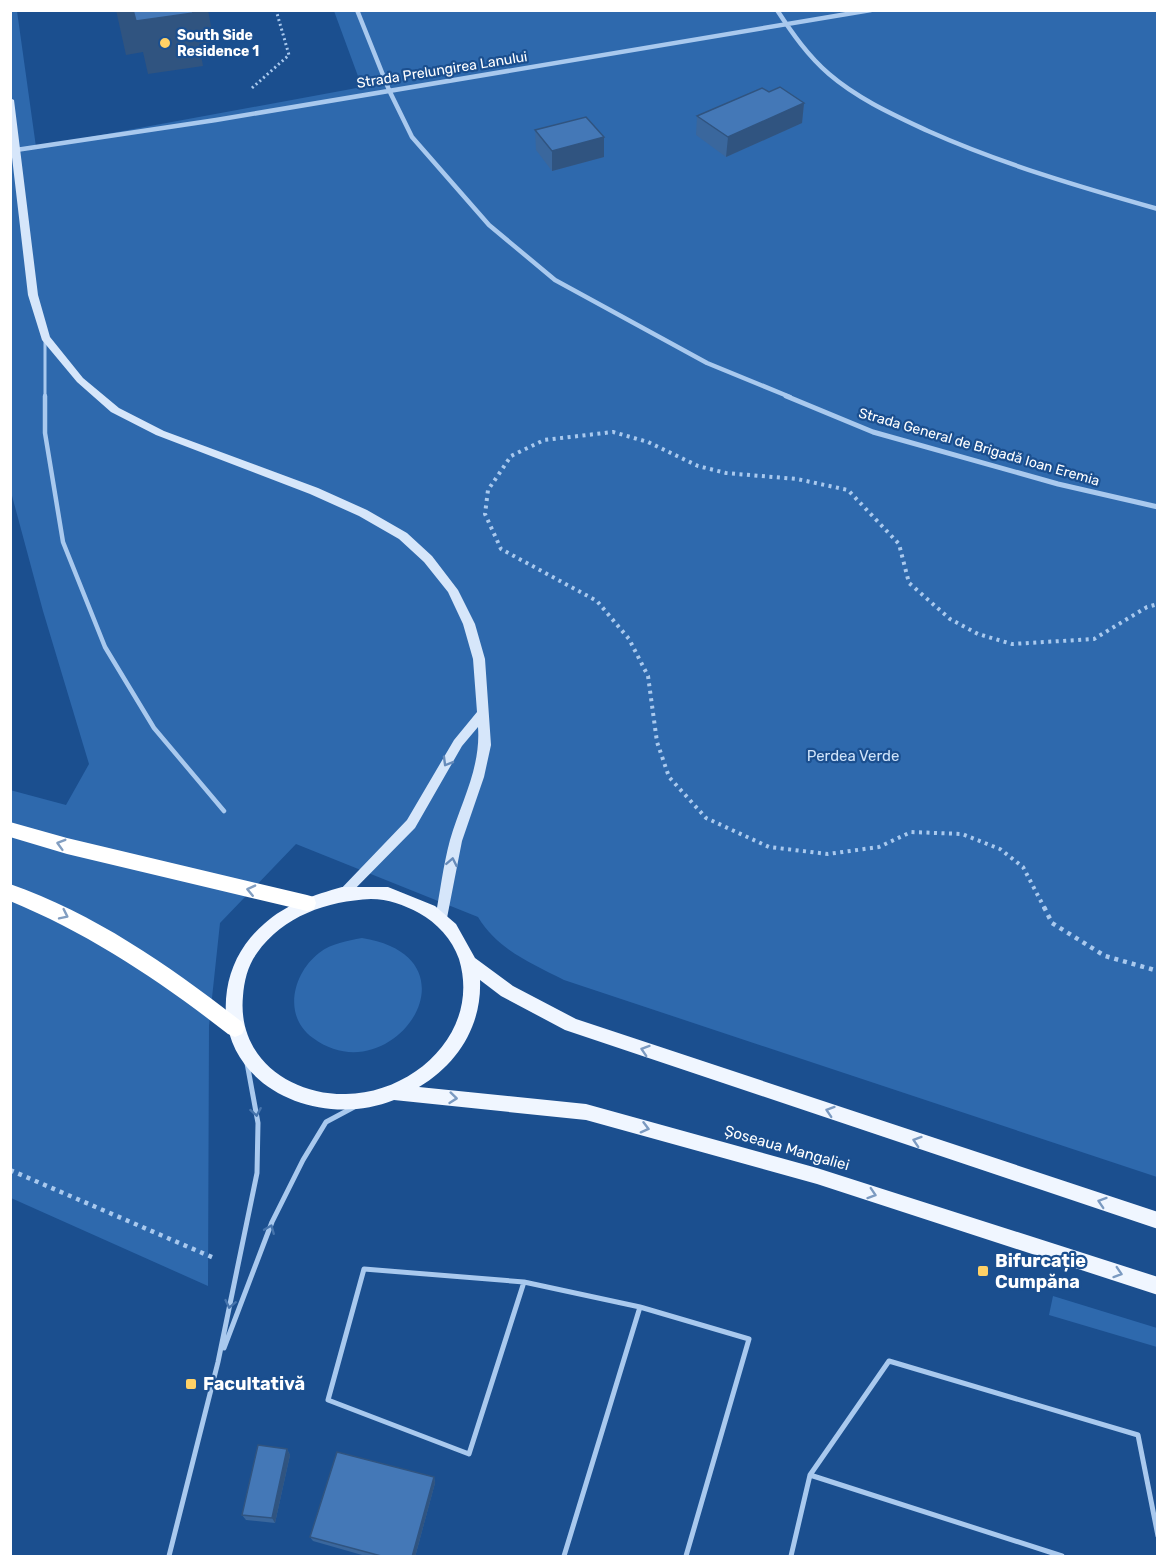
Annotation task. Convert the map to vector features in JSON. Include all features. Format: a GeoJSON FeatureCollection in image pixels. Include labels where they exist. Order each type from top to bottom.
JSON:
{"type":"FeatureCollection","features":[{"type":"Feature","properties":{"kind":"highway"},"geometry":{"type":"LineString","coordinates":[[10,829],[67,846],[308,903]]}},
{"type":"Feature","properties":{"kind":"highway"},"geometry":{"type":"LineString","coordinates":[[10,892],[81,924],[170,977],[235,1028]]}},
{"type":"Feature","properties":{"kind":"main road"},"geometry":{"type":"LineString","coordinates":[[10,100],[33,295],[45,338],[80,380],[116,410],[160,433],[314,491],[363,513],[403,536],[428,559],[453,590],[469,624],[479,659],[485,745],[478,777],[456,840],[441,919]]}},
{"type":"Feature","properties":{"kind":"main road"},"geometry":{"type":"LineString","coordinates":[[342,894],[411,824],[458,743],[482,714]]}},
{"type":"Feature","properties":{"kind":"main road"},"geometry":{"type":"LineString","coordinates":[[342,894],[385,894],[417,904],[441,919],[459,941],[470,963],[473,991],[467,1021],[449,1053],[428,1073],[395,1092],[364,1101],[336,1102],[300,1096],[270,1080],[246,1054],[235,1028],[234,988],[250,949],[275,923],[308,903],[342,894]]}},
{"type":"Feature","properties":{"kind":"main road"},"geometry":{"type":"LineString","coordinates":[[470,963],[507,991],[571,1025],[1158,1221]]}},
{"type":"Feature","properties":{"kind":"main road","name":"Șoseaua Mangaliei"},"geometry":{"type":"LineString","coordinates":[[395,1092],[586,1112],[817,1176],[1158,1286]]}},
{"type":"Feature","properties":{"kind":"street","name":"Strada General de Brigadă Ioan Eremia"},"geometry":{"type":"LineString","coordinates":[[357,10],[389,90],[412,137],[489,225],[555,280],[707,363],[873,432],[1058,484],[1158,507]]}},
{"type":"Feature","properties":{"kind":"street"},"geometry":{"type":"LineString","coordinates":[[777,10],[786,24],[829,73],[857,94],[892,114],[975,152],[1038,175],[1158,209]]}},
{"type":"Feature","properties":{"kind":"street","name":"Strada Prelungirea Lanului"},"geometry":{"type":"LineString","coordinates":[[16,150],[216,120],[871,10]]}},
{"type":"Feature","properties":{"kind":"lane"},"geometry":{"type":"LineString","coordinates":[[45,338],[45,433],[63,542],[105,647],[154,728],[224,811]]}},
{"type":"Feature","properties":{"kind":"lane"},"geometry":{"type":"LineString","coordinates":[[169,1557],[218,1362],[257,1173],[258,1123],[246,1054]]}},
{"type":"Feature","properties":{"kind":"lane"},"geometry":{"type":"LineString","coordinates":[[218,1362],[272,1222],[303,1160],[326,1122],[364,1101]]}},
{"type":"Feature","properties":{"kind":"lane"},"geometry":{"type":"LineString","coordinates":[[524,1282],[469,1454],[328,1400],[364,1269],[524,1282],[640,1307],[749,1339],[686,1557]]}},
{"type":"Feature","properties":{"kind":"lane"},"geometry":{"type":"LineString","coordinates":[[564,1557],[640,1307]]}},
{"type":"Feature","properties":{"kind":"lane"},"geometry":{"type":"LineString","coordinates":[[791,1557],[810,1475],[889,1361],[1138,1435],[1158,1536]]}},
{"type":"Feature","properties":{"kind":"lane"},"geometry":{"type":"LineString","coordinates":[[810,1475],[1062,1557]]}},
{"type":"Feature","properties":{"kind":"path"},"geometry":{"type":"LineString","coordinates":[[216,120],[289,55],[276,10]]}},
{"type":"Feature","properties":{"kind":"path"},"geometry":{"type":"LineString","coordinates":[[1158,604],[1147,607],[1094,639],[1012,644],[978,634],[931,604],[909,583],[898,544],[848,490],[797,479],[726,473],[698,466],[648,442],[613,432],[544,440],[511,456],[488,490],[485,514],[501,549],[597,601],[629,639],[648,676],[657,742],[669,777],[706,818],[769,847],[828,854],[879,847],[911,832],[962,834],[1000,849],[1023,867],[1052,923],[1105,956],[1158,971]]}},
{"type":"Feature","properties":{"kind":"path"},"geometry":{"type":"LineString","coordinates":[[10,1170],[238,1268]]}},
{"type":"Feature","properties":{"kind":"green space","name":"Perdea Verde"},"geometry":{"type":"Polygon","coordinates":[[[11,11],[17,11],[36,147],[362,87],[334,11],[1157,11],[1157,1177],[564,980],[505,947],[478,917],[296,844],[220,923],[209,1026],[208,1286],[11,1198],[10,790],[66,805],[89,764],[43,611],[11,492],[11,11]]]}},
{"type":"Feature","properties":{"kind":"green space"},"geometry":{"type":"Polygon","coordinates":[[[362,938],[399,950],[418,970],[422,994],[413,1017],[395,1037],[371,1050],[343,1051],[313,1038],[303,1029],[294,1007],[295,995],[303,972],[319,953],[345,941],[362,938]]]}},
{"type":"Feature","properties":{"kind":"green space"},"geometry":{"type":"Polygon","coordinates":[[[1053,1296],[1157,1328],[1157,1347],[1049,1315],[1053,1296]]]}},
{"type":"Feature","properties":{"kind":"building"},"geometry":{"type":"Polygon","coordinates":[[[133,10],[192,10],[193,13],[136,21],[133,10]]]}},
{"type":"Feature","properties":{"kind":"building"},"geometry":{"type":"Polygon","coordinates":[[[780,87],[804,103],[728,137],[697,116],[762,88],[769,92],[780,87]]]}},
{"type":"Feature","properties":{"kind":"building"},"geometry":{"type":"Polygon","coordinates":[[[586,117],[604,137],[552,151],[535,130],[586,117]]]}},
{"type":"Feature","properties":{"kind":"building"},"geometry":{"type":"Polygon","coordinates":[[[258,1445],[287,1449],[272,1518],[242,1515],[258,1445]]]}},
{"type":"Feature","properties":{"kind":"building"},"geometry":{"type":"Polygon","coordinates":[[[337,1452],[434,1477],[412,1557],[385,1557],[310,1537],[337,1452]]]}},
{"type":"Feature","properties":{"kind":"place","name":"South Side Residence 1"},"geometry":{"type":"Point","coordinates":[165,43]}},
{"type":"Feature","properties":{"kind":"place","name":"Bifurcație Cumpăna"},"geometry":{"type":"Point","coordinates":[983,1271]}},
{"type":"Feature","properties":{"kind":"place","name":"Facultativă"},"geometry":{"type":"Point","coordinates":[191,1384]}}]}
